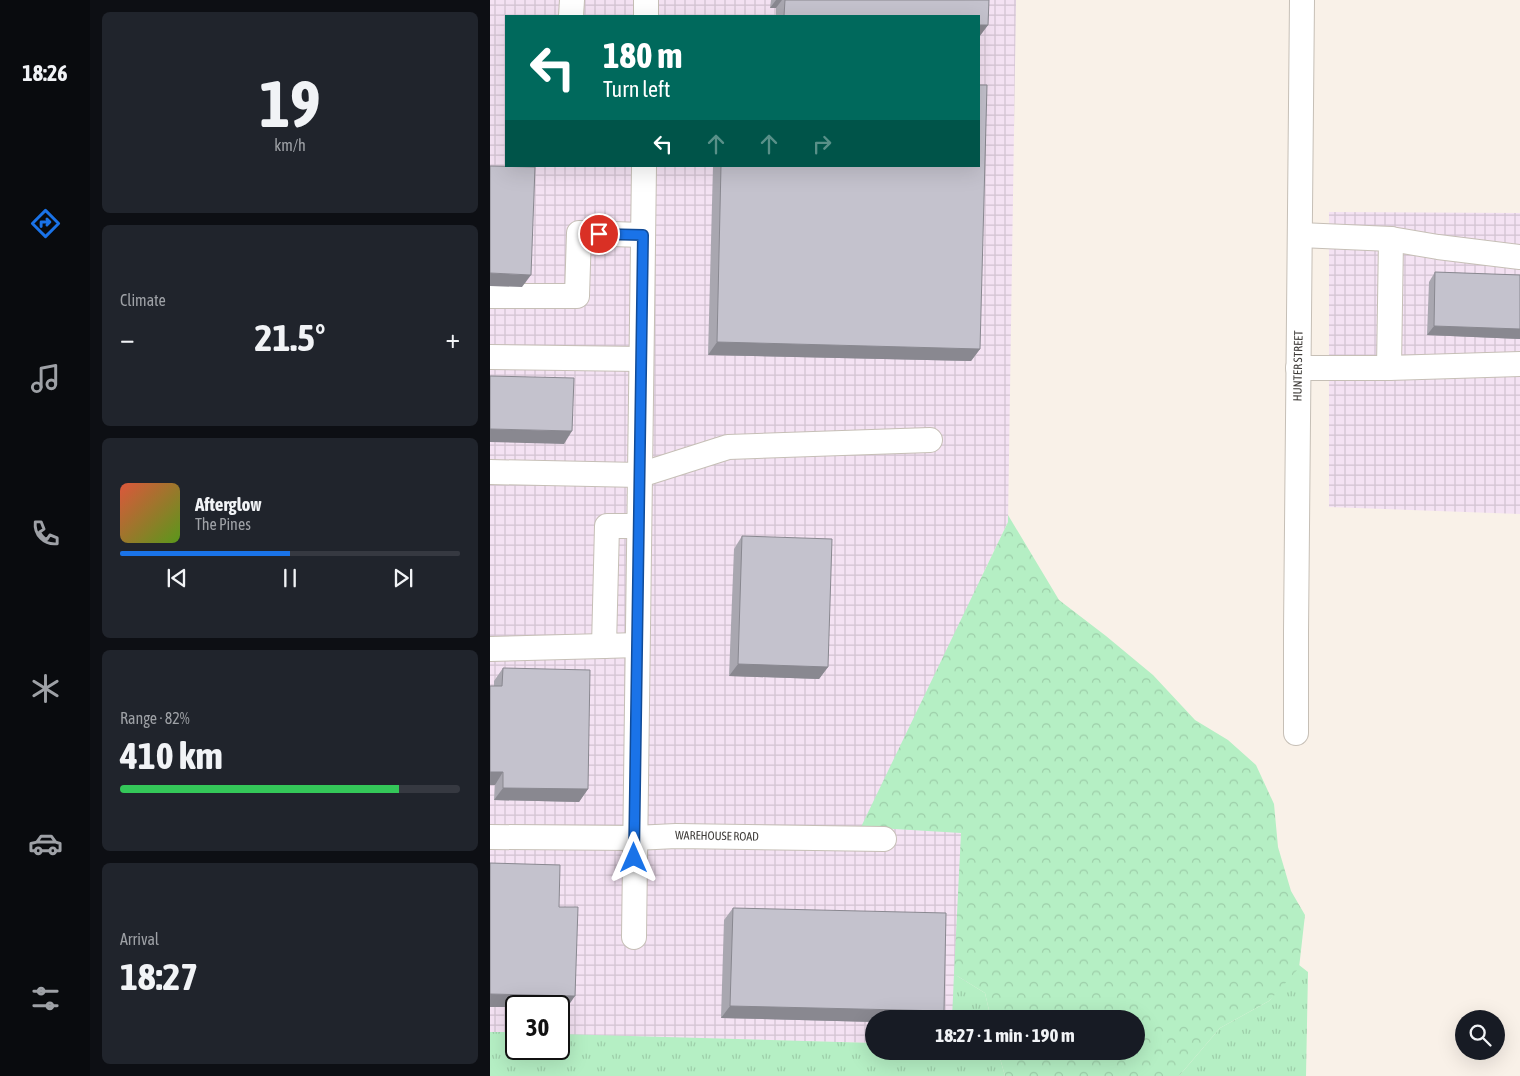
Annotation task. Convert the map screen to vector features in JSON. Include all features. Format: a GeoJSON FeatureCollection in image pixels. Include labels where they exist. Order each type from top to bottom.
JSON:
{"type":"FeatureCollection","features":[{"type":"Feature","properties":{"kind":"street"},"geometry":{"type":"LineString","coordinates":[[571,15],[572,0]]}},
{"type":"Feature","properties":{"kind":"street"},"geometry":{"type":"LineString","coordinates":[[646,0],[646,15]]}},
{"type":"Feature","properties":{"kind":"street","name":"HUNTER STREET"},"geometry":{"type":"LineString","coordinates":[[1296,733],[1302,0]]}},
{"type":"Feature","properties":{"kind":"street"},"geometry":{"type":"LineString","coordinates":[[634,937],[644,167]]}},
{"type":"Feature","properties":{"kind":"street"},"geometry":{"type":"LineString","coordinates":[[490,296],[577,296],[579,233],[643,235]]}},
{"type":"Feature","properties":{"kind":"street"},"geometry":{"type":"LineString","coordinates":[[1300,235],[1391,239],[1520,257]]}},
{"type":"Feature","properties":{"kind":"street"},"geometry":{"type":"LineString","coordinates":[[1389,368],[1391,239]]}},
{"type":"Feature","properties":{"kind":"street"},"geometry":{"type":"LineString","coordinates":[[490,357],[641,360]]}},
{"type":"Feature","properties":{"kind":"street"},"geometry":{"type":"LineString","coordinates":[[1298,368],[1389,368],[1520,364]]}},
{"type":"Feature","properties":{"kind":"street"},"geometry":{"type":"LineString","coordinates":[[490,472],[640,474],[728,447],[930,440]]}},
{"type":"Feature","properties":{"kind":"street"},"geometry":{"type":"LineString","coordinates":[[604,646],[607,526],[639,526]]}},
{"type":"Feature","properties":{"kind":"street"},"geometry":{"type":"LineString","coordinates":[[490,649],[638,646]]}},
{"type":"Feature","properties":{"kind":"street","name":"WAREHOUSE ROAD"},"geometry":{"type":"LineString","coordinates":[[490,836],[884,839]]}},
{"type":"Feature","properties":{"kind":"shaded area"},"geometry":{"type":"Polygon","coordinates":[[[490,0],[1016,0],[1008,522],[979,582],[967,1010],[865,1010],[865,1043],[570,1035],[570,995],[505,995],[505,1035],[490,1034],[490,0]]]}},
{"type":"Feature","properties":{"kind":"shaded area"},"geometry":{"type":"Polygon","coordinates":[[[1329,212],[1520,213],[1520,514],[1329,507],[1329,212]]]}},
{"type":"Feature","properties":{"kind":"green space"},"geometry":{"type":"Polygon","coordinates":[[[1008,515],[1059,600],[1153,675],[1195,720],[1228,740],[1256,765],[1274,804],[1278,847],[1291,891],[1305,915],[1299,968],[1269,1001],[1220,1028],[1179,1076],[1005,1076],[1001,1060],[1145,1060],[1145,1010],[989,1010],[985,993],[954,974],[961,833],[861,827],[1008,522],[1008,515]]]}},
{"type":"Feature","properties":{"kind":"green space"},"geometry":{"type":"Polygon","coordinates":[[[1299,965],[1308,972],[1306,1076],[1179,1076],[1220,1028],[1269,1001],[1299,965]]]}},
{"type":"Feature","properties":{"kind":"green space"},"geometry":{"type":"Polygon","coordinates":[[[954,974],[985,993],[989,1010],[952,1010],[954,974]]]}},
{"type":"Feature","properties":{"kind":"green space"},"geometry":{"type":"Polygon","coordinates":[[[490,1032],[505,1032],[505,1060],[570,1060],[570,1034],[865,1043],[865,1060],[1001,1060],[1005,1076],[490,1076],[490,1032]]]}},
{"type":"Feature","properties":{"kind":"building"},"geometry":{"type":"Polygon","coordinates":[[[785,0],[989,0],[988,25],[980,25],[980,15],[784,15],[785,0]]]}},
{"type":"Feature","properties":{"kind":"building"},"geometry":{"type":"Polygon","coordinates":[[[980,85],[987,85],[980,349],[717,342],[721,167],[980,167],[980,85]]]}},
{"type":"Feature","properties":{"kind":"building"},"geometry":{"type":"Polygon","coordinates":[[[490,166],[535,167],[531,275],[490,273],[490,166]]]}},
{"type":"Feature","properties":{"kind":"building"},"geometry":{"type":"Polygon","coordinates":[[[1435,272],[1520,275],[1520,329],[1434,326],[1435,272]]]}},
{"type":"Feature","properties":{"kind":"building"},"geometry":{"type":"Polygon","coordinates":[[[490,376],[574,378],[572,431],[490,429],[490,376]]]}},
{"type":"Feature","properties":{"kind":"building"},"geometry":{"type":"Polygon","coordinates":[[[742,536],[832,539],[828,667],[738,664],[742,536]]]}},
{"type":"Feature","properties":{"kind":"building"},"geometry":{"type":"Polygon","coordinates":[[[503,668],[590,670],[588,789],[503,788],[503,772],[490,772],[490,686],[502,686],[503,668]]]}},
{"type":"Feature","properties":{"kind":"building"},"geometry":{"type":"Polygon","coordinates":[[[490,863],[560,865],[559,907],[578,907],[575,996],[490,994],[490,863]]]}},
{"type":"Feature","properties":{"kind":"building"},"geometry":{"type":"Polygon","coordinates":[[[733,908],[946,913],[944,1010],[730,1006],[733,908]]]}},
{"type":"Feature","properties":{"kind":"route"},"geometry":{"type":"LineString","coordinates":[[599,234],[643,235],[634,858]]}}]}
